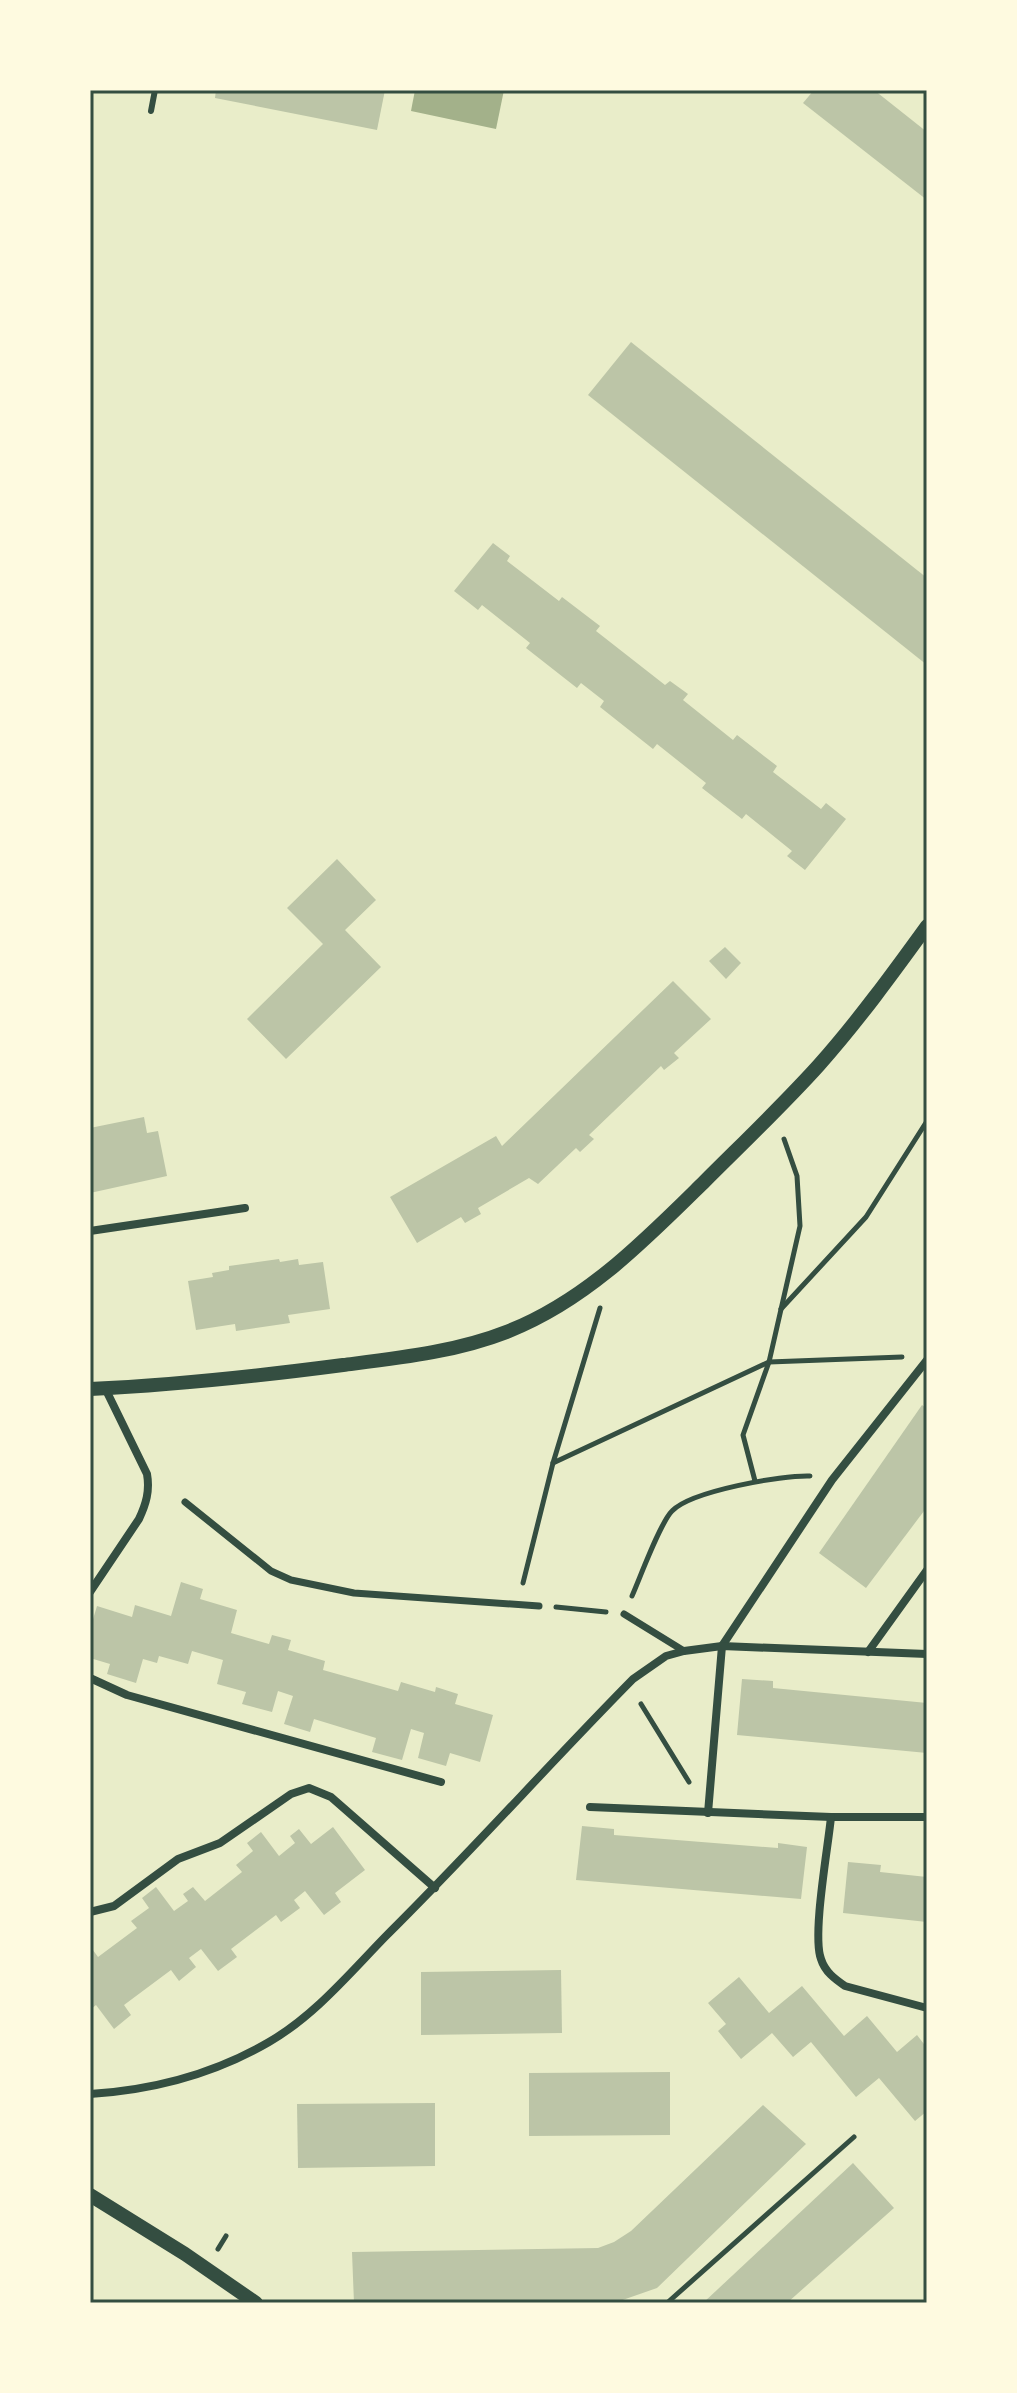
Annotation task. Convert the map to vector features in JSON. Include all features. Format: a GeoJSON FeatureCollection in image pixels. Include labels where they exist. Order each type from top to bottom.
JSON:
{"type":"FeatureCollection","features":[{"type":"Feature","properties":{"kind":"street"},"geometry":{"type":"LineString","coordinates":[[90,1592],[139,1519],[145,1506],[148,1485],[147,1474],[98,1388],[238,1378],[438,1352],[508,1332],[554,1309],[614,1267],[790,1096],[841,1039],[927,926]]}},
{"type":"Feature","properties":{"kind":"street"},"geometry":{"type":"LineString","coordinates":[[90,1231],[245,1208]]}},
{"type":"Feature","properties":{"kind":"street"},"geometry":{"type":"LineString","coordinates":[[708,1813],[722,1646],[832,1480],[927,1360]]}},
{"type":"Feature","properties":{"kind":"street"},"geometry":{"type":"LineString","coordinates":[[185,1502],[271,1571],[291,1580],[354,1593],[539,1606]]}},
{"type":"Feature","properties":{"kind":"street"},"geometry":{"type":"LineString","coordinates":[[868,1652],[927,1570]]}},
{"type":"Feature","properties":{"kind":"street"},"geometry":{"type":"LineString","coordinates":[[624,1614],[684,1651]]}},
{"type":"Feature","properties":{"kind":"street"},"geometry":{"type":"LineString","coordinates":[[90,2094],[143,2088],[222,2066],[270,2042],[316,2007],[435,1888],[633,1679],[654,1662],[684,1651],[722,1646],[927,1654]]}},
{"type":"Feature","properties":{"kind":"street"},"geometry":{"type":"LineString","coordinates":[[90,1678],[127,1695],[441,1782]]}},
{"type":"Feature","properties":{"kind":"street"},"geometry":{"type":"LineString","coordinates":[[90,1912],[114,1906],[178,1859],[220,1843],[291,1794],[309,1788],[331,1797],[435,1888]]}},
{"type":"Feature","properties":{"kind":"street"},"geometry":{"type":"LineString","coordinates":[[590,1807],[831,1817],[927,1817]]}},
{"type":"Feature","properties":{"kind":"street"},"geometry":{"type":"LineString","coordinates":[[831,1817],[818,1940],[821,1961],[834,1979],[845,1986],[927,2008]]}},
{"type":"Feature","properties":{"kind":"street"},"geometry":{"type":"LineString","coordinates":[[90,2195],[256,2303]]}},
{"type":"Feature","properties":{"kind":"lane"},"geometry":{"type":"LineString","coordinates":[[151,111],[155,90]]}},
{"type":"Feature","properties":{"kind":"path"},"geometry":{"type":"LineString","coordinates":[[780,1310],[866,1217],[927,1121]]}},
{"type":"Feature","properties":{"kind":"path"},"geometry":{"type":"LineString","coordinates":[[755,1481],[743,1435],[769,1362],[800,1226],[797,1176],[782,1134]]}},
{"type":"Feature","properties":{"kind":"path"},"geometry":{"type":"LineString","coordinates":[[517,1605],[553,1463],[600,1307]]}},
{"type":"Feature","properties":{"kind":"path"},"geometry":{"type":"LineString","coordinates":[[553,1463],[769,1362],[914,1356]]}},
{"type":"Feature","properties":{"kind":"path"},"geometry":{"type":"LineString","coordinates":[[539,1606],[624,1614],[673,1509],[701,1497],[782,1476],[832,1480]]}},
{"type":"Feature","properties":{"kind":"path"},"geometry":{"type":"LineString","coordinates":[[641,1704],[708,1813]]}},
{"type":"Feature","properties":{"kind":"path"},"geometry":{"type":"LineString","coordinates":[[667,2303],[854,2137]]}},
{"type":"Feature","properties":{"kind":"path"},"geometry":{"type":"LineString","coordinates":[[217,2250],[226,2236]]}},
{"type":"Feature","properties":{"kind":"shaded area"},"geometry":{"type":"Polygon","coordinates":[[[415,90],[504,90],[496,129],[411,111],[415,90]]]}},
{"type":"Feature","properties":{"kind":"building"},"geometry":{"type":"Polygon","coordinates":[[[216,90],[385,90],[377,130],[215,98],[216,90]]]}},
{"type":"Feature","properties":{"kind":"building"},"geometry":{"type":"Polygon","coordinates":[[[814,90],[874,90],[927,132],[927,200],[803,103],[814,90]]]}},
{"type":"Feature","properties":{"kind":"building"},"geometry":{"type":"Polygon","coordinates":[[[631,342],[927,578],[927,665],[588,395],[631,342]]]}},
{"type":"Feature","properties":{"kind":"building"},"geometry":{"type":"Polygon","coordinates":[[[493,543],[510,556],[507,561],[559,601],[562,597],[600,626],[596,631],[665,685],[670,681],[688,694],[683,700],[733,740],[737,735],[777,766],[773,772],[821,809],[826,803],[846,819],[805,870],[787,856],[792,851],[746,814],[742,819],[702,788],[706,783],[657,744],[653,749],[600,707],[604,701],[581,683],[577,688],[526,648],[530,643],[482,605],[478,610],[454,591],[493,543]]]}},
{"type":"Feature","properties":{"kind":"building"},"geometry":{"type":"Polygon","coordinates":[[[337,859],[376,900],[345,930],[381,967],[286,1059],[247,1019],[323,944],[287,908],[337,859]]]}},
{"type":"Feature","properties":{"kind":"building"},"geometry":{"type":"Polygon","coordinates":[[[725,947],[741,963],[726,979],[709,961],[725,947]]]}},
{"type":"Feature","properties":{"kind":"building"},"geometry":{"type":"Polygon","coordinates":[[[673,981],[711,1019],[674,1053],[679,1058],[664,1070],[661,1066],[589,1135],[594,1139],[580,1152],[576,1148],[538,1184],[529,1178],[478,1208],[481,1214],[465,1223],[461,1217],[417,1243],[390,1197],[496,1136],[502,1146],[673,981]]]}},
{"type":"Feature","properties":{"kind":"building"},"geometry":{"type":"Polygon","coordinates":[[[144,1117],[147,1133],[158,1131],[167,1176],[90,1193],[90,1128],[144,1117]]]}},
{"type":"Feature","properties":{"kind":"building"},"geometry":{"type":"Polygon","coordinates":[[[279,1259],[280,1262],[298,1259],[299,1265],[323,1262],[330,1309],[288,1315],[290,1323],[236,1331],[235,1324],[196,1330],[188,1281],[213,1277],[212,1273],[229,1270],[229,1266],[279,1259]]]}},
{"type":"Feature","properties":{"kind":"building"},"geometry":{"type":"Polygon","coordinates":[[[922,1405],[927,1409],[927,1507],[866,1588],[819,1553],[922,1405]]]}},
{"type":"Feature","properties":{"kind":"building"},"geometry":{"type":"Polygon","coordinates":[[[181,1582],[203,1589],[200,1599],[237,1610],[231,1633],[269,1644],[272,1635],[291,1640],[288,1650],[325,1661],[323,1670],[398,1691],[401,1682],[435,1692],[436,1687],[458,1694],[455,1704],[493,1715],[480,1762],[450,1753],[446,1766],[418,1758],[424,1733],[411,1729],[402,1760],[372,1752],[376,1738],[314,1719],[310,1732],[284,1724],[293,1696],[278,1691],[272,1712],[242,1704],[246,1692],[217,1684],[223,1660],[192,1651],[188,1664],[159,1656],[157,1663],[143,1659],[136,1683],[107,1674],[110,1664],[90,1658],[90,1629],[97,1606],[132,1617],[135,1605],[171,1616],[181,1582]]]}},
{"type":"Feature","properties":{"kind":"building"},"geometry":{"type":"Polygon","coordinates":[[[742,1679],[773,1681],[773,1688],[927,1703],[927,1753],[737,1735],[742,1679]]]}},
{"type":"Feature","properties":{"kind":"building"},"geometry":{"type":"Polygon","coordinates":[[[582,1826],[614,1829],[614,1835],[778,1848],[778,1843],[807,1847],[801,1899],[576,1880],[582,1826]]]}},
{"type":"Feature","properties":{"kind":"building"},"geometry":{"type":"Polygon","coordinates":[[[333,1827],[365,1870],[335,1893],[341,1902],[324,1915],[305,1891],[294,1900],[300,1908],[281,1922],[276,1915],[231,1949],[237,1957],[218,1971],[201,1949],[189,1958],[196,1967],[179,1981],[171,1970],[124,2005],[131,2015],[114,2029],[96,2005],[90,2010],[90,1946],[98,1957],[137,1928],[131,1921],[149,1908],[142,1898],[156,1887],[174,1911],[188,1901],[183,1894],[193,1887],[205,1901],[242,1872],[236,1865],[253,1851],[247,1843],[261,1832],[279,1856],[295,1843],[290,1836],[299,1829],[311,1844],[333,1827]]]}},
{"type":"Feature","properties":{"kind":"building"},"geometry":{"type":"Polygon","coordinates":[[[848,1862],[881,1865],[880,1872],[927,1877],[927,1922],[843,1913],[848,1862]]]}},
{"type":"Feature","properties":{"kind":"building"},"geometry":{"type":"Polygon","coordinates":[[[561,1970],[562,2033],[421,2035],[421,1972],[561,1970]]]}},
{"type":"Feature","properties":{"kind":"building"},"geometry":{"type":"Polygon","coordinates":[[[739,1977],[769,2013],[802,1986],[844,2036],[867,2016],[897,2052],[917,2035],[927,2048],[927,2111],[915,2121],[879,2078],[856,2097],[811,2042],[793,2057],[772,2033],[741,2059],[718,2031],[726,2024],[708,2003],[739,1977]]]}},
{"type":"Feature","properties":{"kind":"building"},"geometry":{"type":"Polygon","coordinates":[[[670,2072],[670,2135],[529,2136],[529,2073],[670,2072]]]}},
{"type":"Feature","properties":{"kind":"building"},"geometry":{"type":"Polygon","coordinates":[[[435,2103],[435,2166],[298,2168],[297,2104],[435,2103]]]}},
{"type":"Feature","properties":{"kind":"building"},"geometry":{"type":"Polygon","coordinates":[[[763,2105],[806,2144],[657,2288],[614,2303],[354,2303],[352,2252],[598,2248],[614,2242],[631,2231],[763,2105]]]}},
{"type":"Feature","properties":{"kind":"building"},"geometry":{"type":"Polygon","coordinates":[[[853,2163],[894,2208],[787,2303],[703,2303],[853,2163]]]}}]}
